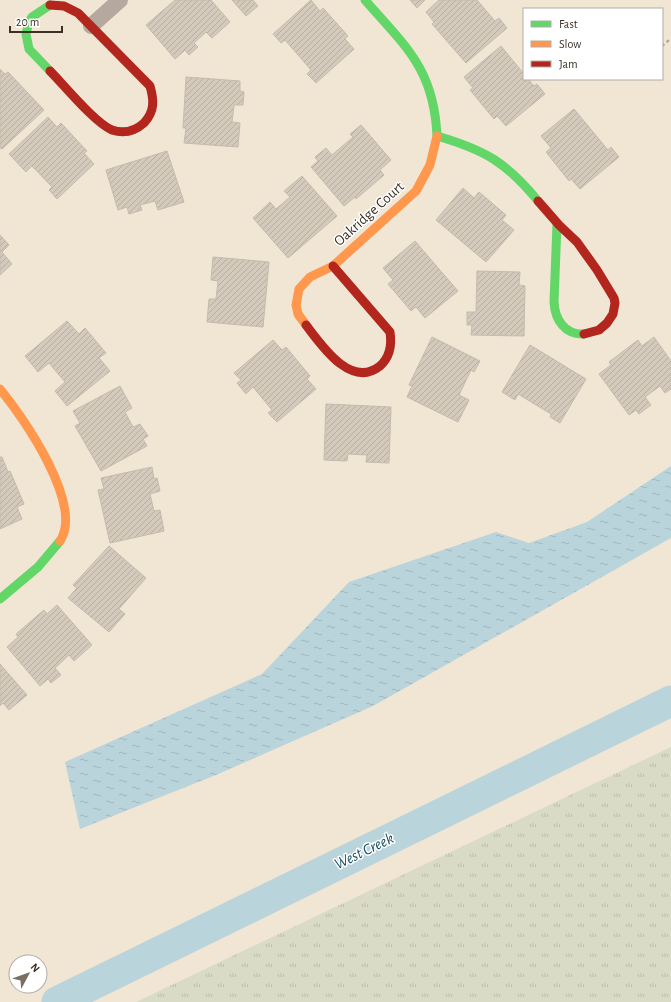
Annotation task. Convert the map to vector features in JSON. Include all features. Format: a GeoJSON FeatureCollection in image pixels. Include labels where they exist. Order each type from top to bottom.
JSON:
{"type":"FeatureCollection","features":[{"type":"Feature","properties":{"kind":"street"},"geometry":{"type":"LineString","coordinates":[[91,26],[120,0]]}},
{"type":"Feature","properties":{"kind":"street","name":"Oakridge Court"},"geometry":{"type":"LineString","coordinates":[[333,266],[390,332],[392,340],[388,357],[383,364],[369,372],[354,372],[338,363],[306,326],[296,308],[296,295],[305,281],[317,272],[333,266],[416,191],[430,165],[437,136],[438,117],[435,99],[429,81],[408,51],[365,0]]}},
{"type":"Feature","properties":{"kind":"street"},"geometry":{"type":"LineString","coordinates":[[50,5],[64,6],[78,13],[91,26],[150,86],[154,98],[152,108],[148,118],[141,126],[124,132],[112,130],[99,121],[29,49],[26,40],[26,28],[30,19],[39,9],[50,5]]}},
{"type":"Feature","properties":{"kind":"street"},"geometry":{"type":"LineString","coordinates":[[437,136],[478,150],[508,168],[533,193],[557,224],[574,238],[614,298],[614,312],[611,318],[602,329],[596,332],[581,334],[574,333],[566,329],[557,316],[554,308],[557,224]]}},
{"type":"Feature","properties":{"kind":"street"},"geometry":{"type":"LineString","coordinates":[[0,389],[28,427],[45,459],[65,508],[66,527],[59,542],[46,558],[0,599]]}},
{"type":"Feature","properties":{"kind":"path"},"geometry":{"type":"LineString","coordinates":[[663,45],[669,40]]}},
{"type":"Feature","properties":{"kind":"green space"},"geometry":{"type":"Polygon","coordinates":[[[671,747],[671,1002],[136,1002],[671,747]]]}},
{"type":"Feature","properties":{"kind":"water"},"geometry":{"type":"Polygon","coordinates":[[[671,466],[671,538],[373,706],[216,775],[80,829],[65,762],[262,674],[349,582],[496,532],[529,543],[587,522],[671,466]]]}},
{"type":"Feature","properties":{"kind":"building"},"geometry":{"type":"Polygon","coordinates":[[[175,0],[211,0],[230,22],[212,38],[206,32],[194,43],[198,47],[189,55],[185,50],[175,59],[146,25],[175,0]]]}},
{"type":"Feature","properties":{"kind":"building"},"geometry":{"type":"Polygon","coordinates":[[[232,0],[253,0],[258,6],[246,16],[232,0]]]}},
{"type":"Feature","properties":{"kind":"building"},"geometry":{"type":"Polygon","coordinates":[[[311,0],[320,11],[323,8],[348,36],[345,39],[354,49],[316,83],[307,74],[311,70],[285,40],[281,43],[273,34],[311,0]]]}},
{"type":"Feature","properties":{"kind":"building"},"geometry":{"type":"Polygon","coordinates":[[[410,0],[425,0],[417,8],[410,0]]]}},
{"type":"Feature","properties":{"kind":"building"},"geometry":{"type":"Polygon","coordinates":[[[439,0],[477,0],[495,21],[499,18],[507,28],[466,63],[432,24],[434,22],[426,12],[439,0]]]}},
{"type":"Feature","properties":{"kind":"building"},"geometry":{"type":"Polygon","coordinates":[[[501,46],[523,73],[523,80],[529,80],[534,86],[537,84],[545,94],[506,126],[497,116],[494,119],[470,90],[473,88],[464,77],[501,46]]]}},
{"type":"Feature","properties":{"kind":"building"},"geometry":{"type":"Polygon","coordinates":[[[0,69],[5,74],[8,72],[44,110],[2,149],[0,148],[0,69]]]}},
{"type":"Feature","properties":{"kind":"building"},"geometry":{"type":"Polygon","coordinates":[[[186,77],[240,81],[240,91],[244,92],[243,105],[234,105],[232,122],[240,123],[238,147],[184,143],[186,128],[183,128],[186,77]]]}},
{"type":"Feature","properties":{"kind":"building"},"geometry":{"type":"Polygon","coordinates":[[[574,109],[608,150],[611,147],[619,157],[580,189],[571,179],[569,181],[546,152],[551,148],[541,136],[574,109]]]}},
{"type":"Feature","properties":{"kind":"building"},"geometry":{"type":"Polygon","coordinates":[[[48,117],[57,127],[61,123],[87,151],[84,153],[94,164],[57,199],[49,190],[52,187],[32,166],[26,172],[9,154],[48,117]]]}},
{"type":"Feature","properties":{"kind":"building"},"geometry":{"type":"Polygon","coordinates":[[[361,125],[391,160],[380,170],[384,175],[356,199],[355,197],[344,206],[311,167],[318,161],[315,157],[326,148],[332,155],[353,137],[350,134],[361,125]]]}},
{"type":"Feature","properties":{"kind":"building"},"geometry":{"type":"Polygon","coordinates":[[[167,151],[184,202],[158,210],[155,201],[140,205],[142,210],[129,214],[127,207],[118,210],[106,170],[167,151]]]}},
{"type":"Feature","properties":{"kind":"building"},"geometry":{"type":"Polygon","coordinates":[[[302,176],[337,216],[288,258],[253,218],[270,202],[276,209],[290,197],[284,191],[302,176]]]}},
{"type":"Feature","properties":{"kind":"building"},"geometry":{"type":"Polygon","coordinates":[[[463,188],[474,198],[479,192],[506,215],[502,220],[514,230],[486,262],[436,220],[463,188]]]}},
{"type":"Feature","properties":{"kind":"building"},"geometry":{"type":"Polygon","coordinates":[[[0,235],[9,245],[2,252],[12,264],[0,275],[0,235]]]}},
{"type":"Feature","properties":{"kind":"building"},"geometry":{"type":"Polygon","coordinates":[[[415,241],[458,291],[425,318],[416,307],[411,311],[388,284],[393,280],[383,268],[415,241]]]}},
{"type":"Feature","properties":{"kind":"building"},"geometry":{"type":"Polygon","coordinates":[[[213,257],[269,262],[263,327],[207,322],[209,299],[216,299],[218,281],[211,280],[213,257]]]}},
{"type":"Feature","properties":{"kind":"building"},"geometry":{"type":"Polygon","coordinates":[[[477,271],[520,272],[519,285],[525,286],[524,336],[471,335],[472,325],[467,325],[467,312],[476,312],[477,271]]]}},
{"type":"Feature","properties":{"kind":"building"},"geometry":{"type":"Polygon","coordinates":[[[67,321],[79,334],[85,328],[106,353],[99,358],[110,371],[67,406],[55,391],[65,382],[49,363],[38,372],[25,356],[67,321]]]}},
{"type":"Feature","properties":{"kind":"building"},"geometry":{"type":"Polygon","coordinates":[[[432,337],[480,361],[474,372],[471,370],[459,395],[469,400],[458,422],[407,397],[412,386],[409,385],[432,337]]]}},
{"type":"Feature","properties":{"kind":"building"},"geometry":{"type":"Polygon","coordinates":[[[654,337],[671,361],[671,389],[665,393],[660,386],[645,397],[651,405],[639,414],[636,410],[629,415],[599,374],[611,365],[609,362],[638,340],[642,346],[654,337]]]}},
{"type":"Feature","properties":{"kind":"building"},"geometry":{"type":"Polygon","coordinates":[[[273,340],[282,350],[286,347],[310,376],[307,379],[316,389],[277,422],[268,413],[272,410],[253,387],[246,394],[237,383],[241,380],[234,373],[273,340]]]}},
{"type":"Feature","properties":{"kind":"building"},"geometry":{"type":"Polygon","coordinates":[[[530,345],[586,379],[560,423],[550,417],[551,414],[518,394],[515,400],[502,392],[530,345]]]}},
{"type":"Feature","properties":{"kind":"building"},"geometry":{"type":"Polygon","coordinates":[[[120,386],[132,408],[125,412],[133,427],[140,424],[148,436],[143,439],[147,446],[101,471],[75,426],[80,423],[73,411],[120,386]]]}},
{"type":"Feature","properties":{"kind":"building"},"geometry":{"type":"Polygon","coordinates":[[[326,404],[391,407],[389,463],[366,462],[367,455],[348,454],[347,461],[324,460],[326,404]]]}},
{"type":"Feature","properties":{"kind":"building"},"geometry":{"type":"Polygon","coordinates":[[[0,457],[2,457],[8,472],[10,471],[24,504],[17,507],[22,519],[0,529],[0,457]]]}},
{"type":"Feature","properties":{"kind":"building"},"geometry":{"type":"Polygon","coordinates":[[[152,467],[154,479],[157,478],[160,491],[150,494],[154,511],[160,510],[164,531],[110,543],[98,490],[104,489],[101,478],[152,467]]]}},
{"type":"Feature","properties":{"kind":"building"},"geometry":{"type":"Polygon","coordinates":[[[109,546],[146,578],[119,609],[125,614],[109,632],[68,598],[77,588],[73,585],[109,546]]]}},
{"type":"Feature","properties":{"kind":"building"},"geometry":{"type":"Polygon","coordinates":[[[57,605],[92,645],[74,661],[69,655],[55,668],[61,675],[51,683],[48,679],[40,686],[7,647],[18,637],[16,634],[44,610],[47,614],[57,605]]]}},
{"type":"Feature","properties":{"kind":"building"},"geometry":{"type":"Polygon","coordinates":[[[0,664],[27,695],[9,710],[3,703],[0,706],[0,664]]]}},
{"type":"Feature","properties":{"kind":"waterway","name":"West Creek"},"geometry":{"type":"LineString","coordinates":[[57,1002],[671,701]]}},
{"type":"Feature","properties":{"kind":"traffic: fast"},"geometry":{"type":"LineString","coordinates":[[365,0],[405,46],[424,76],[435,113],[437,136],[482,152],[494,159],[515,176],[538,201]]}},
{"type":"Feature","properties":{"kind":"traffic: fast"},"geometry":{"type":"LineString","coordinates":[[50,5],[32,17],[26,34],[29,49],[50,71]]}},
{"type":"Feature","properties":{"kind":"traffic: fast"},"geometry":{"type":"LineString","coordinates":[[557,224],[554,302],[556,315],[566,329],[577,334],[584,334]]}},
{"type":"Feature","properties":{"kind":"traffic: fast"},"geometry":{"type":"LineString","coordinates":[[0,599],[38,567],[60,541]]}},
{"type":"Feature","properties":{"kind":"traffic: slow"},"geometry":{"type":"LineString","coordinates":[[306,325],[298,314],[296,305],[299,289],[310,277],[333,266],[416,191],[430,165],[437,136]]}},
{"type":"Feature","properties":{"kind":"traffic: slow"},"geometry":{"type":"LineString","coordinates":[[0,389],[36,440],[58,485],[64,506],[65,525],[60,541]]}},
{"type":"Feature","properties":{"kind":"traffic: jam"},"geometry":{"type":"LineString","coordinates":[[50,5],[64,6],[78,13],[150,86],[153,101],[152,110],[148,119],[133,130],[121,132],[112,130],[97,120],[50,71]]}},
{"type":"Feature","properties":{"kind":"traffic: jam"},"geometry":{"type":"LineString","coordinates":[[538,201],[559,225],[577,242],[597,270],[614,298],[615,303],[613,314],[607,323],[599,330],[584,334]]}},
{"type":"Feature","properties":{"kind":"traffic: jam"},"geometry":{"type":"LineString","coordinates":[[306,325],[320,344],[338,362],[348,369],[358,372],[369,372],[380,366],[388,355],[391,342],[390,332],[333,266]]}}]}
